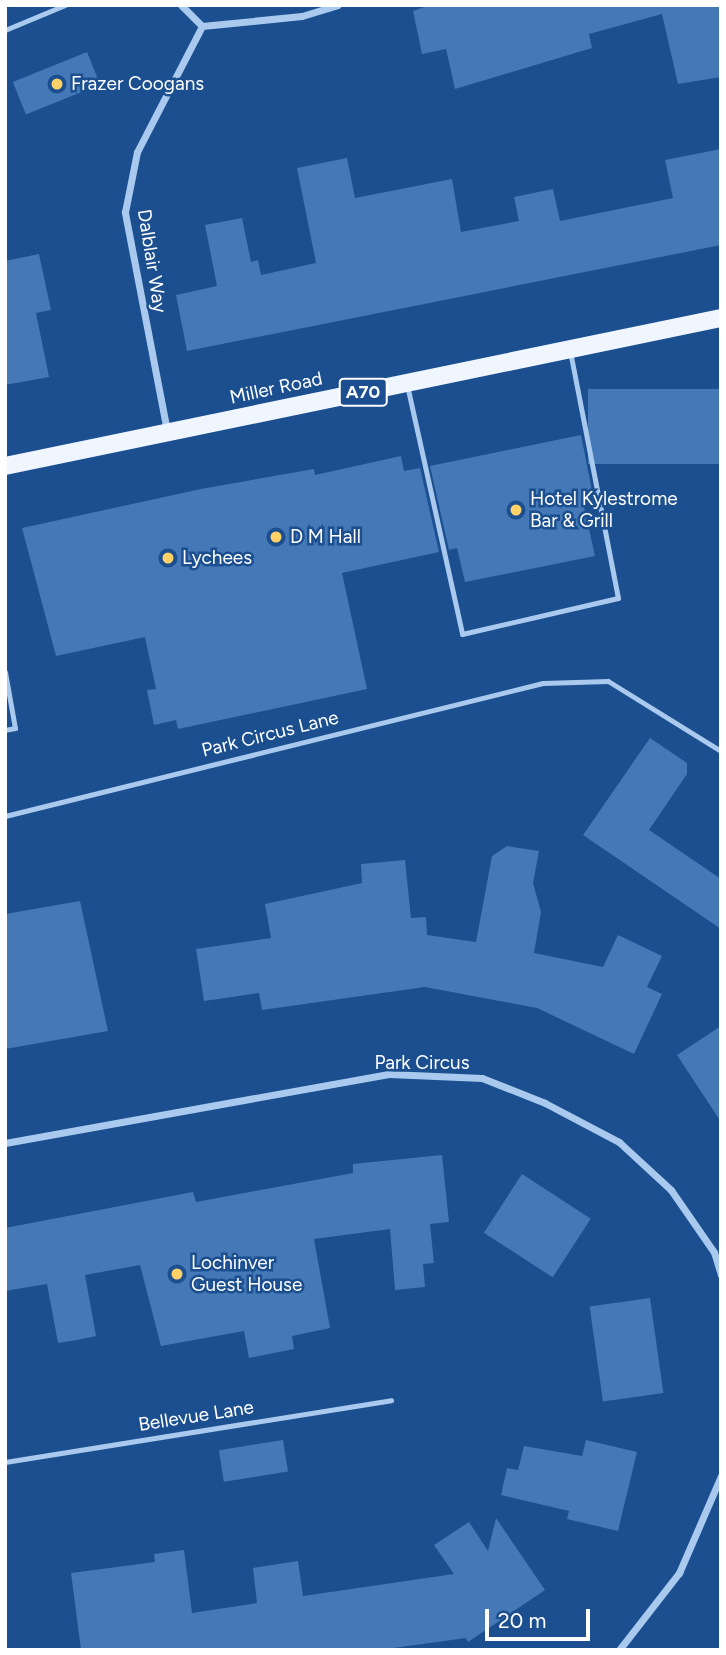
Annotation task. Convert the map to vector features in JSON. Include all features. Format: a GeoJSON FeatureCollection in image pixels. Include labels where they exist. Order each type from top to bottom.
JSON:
{"type":"FeatureCollection","features":[{"type":"Feature","properties":{"kind":"main road","name":"Miller Road"},"geometry":{"type":"LineString","coordinates":[[5,466],[721,318]]}},
{"type":"Feature","properties":{"kind":"street"},"geometry":{"type":"LineString","coordinates":[[181,5],[202,26],[302,16],[337,5]]}},
{"type":"Feature","properties":{"kind":"street","name":"Dalblair Way"},"geometry":{"type":"LineString","coordinates":[[167,432],[125,212],[138,152],[202,26]]}},
{"type":"Feature","properties":{"kind":"street","name":"Park Circus"},"geometry":{"type":"LineString","coordinates":[[5,1143],[390,1074],[482,1078],[545,1103],[619,1142],[671,1190],[714,1252],[721,1275]]}},
{"type":"Feature","properties":{"kind":"street"},"geometry":{"type":"LineString","coordinates":[[620,1650],[679,1573],[721,1476]]}},
{"type":"Feature","properties":{"kind":"lane"},"geometry":{"type":"LineString","coordinates":[[5,30],[65,5]]}},
{"type":"Feature","properties":{"kind":"lane"},"geometry":{"type":"LineString","coordinates":[[407,383],[462,634],[618,598],[570,349]]}},
{"type":"Feature","properties":{"kind":"lane"},"geometry":{"type":"LineString","coordinates":[[5,672],[15,728],[5,730]]}},
{"type":"Feature","properties":{"kind":"lane","name":"Park Circus Lane"},"geometry":{"type":"LineString","coordinates":[[5,816],[543,682],[608,681],[721,751]]}},
{"type":"Feature","properties":{"kind":"lane","name":"Bellevue Lane"},"geometry":{"type":"LineString","coordinates":[[5,1462],[391,1400]]}},
{"type":"Feature","properties":{"kind":"building"},"geometry":{"type":"Polygon","coordinates":[[[430,5],[721,5],[721,77],[678,84],[662,14],[589,34],[592,48],[455,89],[446,49],[422,54],[413,11],[430,5]]]}},
{"type":"Feature","properties":{"kind":"building","name":"Frazer Coogans"},"geometry":{"type":"Polygon","coordinates":[[[87,52],[100,84],[26,114],[13,82],[87,52]]]}},
{"type":"Feature","properties":{"kind":"building"},"geometry":{"type":"Polygon","coordinates":[[[721,149],[721,245],[187,351],[176,295],[217,286],[205,225],[242,218],[251,262],[258,260],[261,275],[316,263],[297,168],[347,158],[355,198],[452,179],[461,232],[519,221],[514,197],[553,189],[560,221],[673,198],[665,160],[721,149]]]}},
{"type":"Feature","properties":{"kind":"building"},"geometry":{"type":"Polygon","coordinates":[[[39,254],[51,310],[36,313],[49,377],[5,385],[5,261],[39,254]]]}},
{"type":"Feature","properties":{"kind":"building"},"geometry":{"type":"Polygon","coordinates":[[[588,389],[721,389],[721,464],[588,464],[588,389]]]}},
{"type":"Feature","properties":{"kind":"building","name":"Hotel Kylestrome Bar & Grill"},"geometry":{"type":"Polygon","coordinates":[[[581,435],[592,491],[581,493],[595,556],[465,582],[457,548],[449,550],[430,466],[581,435]]]}},
{"type":"Feature","properties":{"kind":"building"},"geometry":{"type":"Polygon","coordinates":[[[401,456],[404,471],[420,468],[439,552],[342,573],[367,689],[178,729],[176,720],[154,725],[147,690],[156,689],[145,637],[56,656],[22,528],[201,489],[314,469],[315,475],[401,456]]]}},
{"type":"Feature","properties":{"kind":"building"},"geometry":{"type":"Polygon","coordinates":[[[650,738],[687,763],[687,774],[649,830],[721,879],[721,929],[583,835],[650,738]]]}},
{"type":"Feature","properties":{"kind":"building"},"geometry":{"type":"Polygon","coordinates":[[[507,846],[539,851],[533,883],[541,912],[534,953],[603,967],[618,935],[662,956],[647,987],[662,994],[634,1054],[537,1008],[425,987],[262,1010],[259,993],[204,1001],[196,949],[271,938],[265,904],[362,883],[361,864],[405,860],[411,918],[426,917],[427,935],[476,942],[492,856],[507,846]]]}},
{"type":"Feature","properties":{"kind":"building"},"geometry":{"type":"Polygon","coordinates":[[[80,901],[108,1031],[5,1049],[5,914],[80,901]]]}},
{"type":"Feature","properties":{"kind":"building"},"geometry":{"type":"Polygon","coordinates":[[[721,1026],[721,1122],[677,1055],[721,1026]]]}},
{"type":"Feature","properties":{"kind":"building"},"geometry":{"type":"Polygon","coordinates":[[[442,1155],[449,1222],[430,1224],[434,1263],[423,1264],[425,1287],[395,1290],[390,1229],[314,1239],[330,1328],[292,1336],[294,1349],[249,1358],[244,1331],[161,1346],[140,1265],[85,1275],[96,1336],[77,1340],[58,1343],[47,1284],[5,1291],[5,1228],[193,1192],[196,1202],[353,1173],[353,1164],[442,1155]]]}},
{"type":"Feature","properties":{"kind":"building"},"geometry":{"type":"Polygon","coordinates":[[[522,1174],[591,1219],[553,1277],[484,1233],[522,1174]]]}},
{"type":"Feature","properties":{"kind":"building"},"geometry":{"type":"Polygon","coordinates":[[[650,1298],[663,1393],[603,1402],[590,1306],[650,1298]]]}},
{"type":"Feature","properties":{"kind":"building"},"geometry":{"type":"Polygon","coordinates":[[[283,1440],[288,1472],[224,1482],[219,1450],[283,1440]]]}},
{"type":"Feature","properties":{"kind":"building"},"geometry":{"type":"Polygon","coordinates":[[[586,1440],[637,1452],[618,1531],[567,1519],[569,1511],[501,1495],[507,1468],[518,1470],[524,1446],[582,1456],[586,1440]]]}},
{"type":"Feature","properties":{"kind":"building"},"geometry":{"type":"Polygon","coordinates":[[[496,1518],[545,1590],[468,1642],[466,1638],[379,1650],[81,1650],[71,1573],[155,1562],[154,1554],[184,1550],[192,1613],[257,1603],[253,1568],[298,1561],[303,1596],[454,1574],[434,1545],[469,1522],[488,1551],[496,1518]]]}},
{"type":"Feature","properties":{"kind":"place","name":"Frazer Coogans"},"geometry":{"type":"Point","coordinates":[57,84]}},
{"type":"Feature","properties":{"kind":"place","name":"Hotel Kylestrome Bar & Grill"},"geometry":{"type":"Point","coordinates":[516,510]}},
{"type":"Feature","properties":{"kind":"place","name":"D M Hall"},"geometry":{"type":"Point","coordinates":[276,537]}},
{"type":"Feature","properties":{"kind":"place","name":"Lychees"},"geometry":{"type":"Point","coordinates":[168,558]}},
{"type":"Feature","properties":{"kind":"place","name":"Lochinver Guest House"},"geometry":{"type":"Point","coordinates":[177,1274]}}]}
